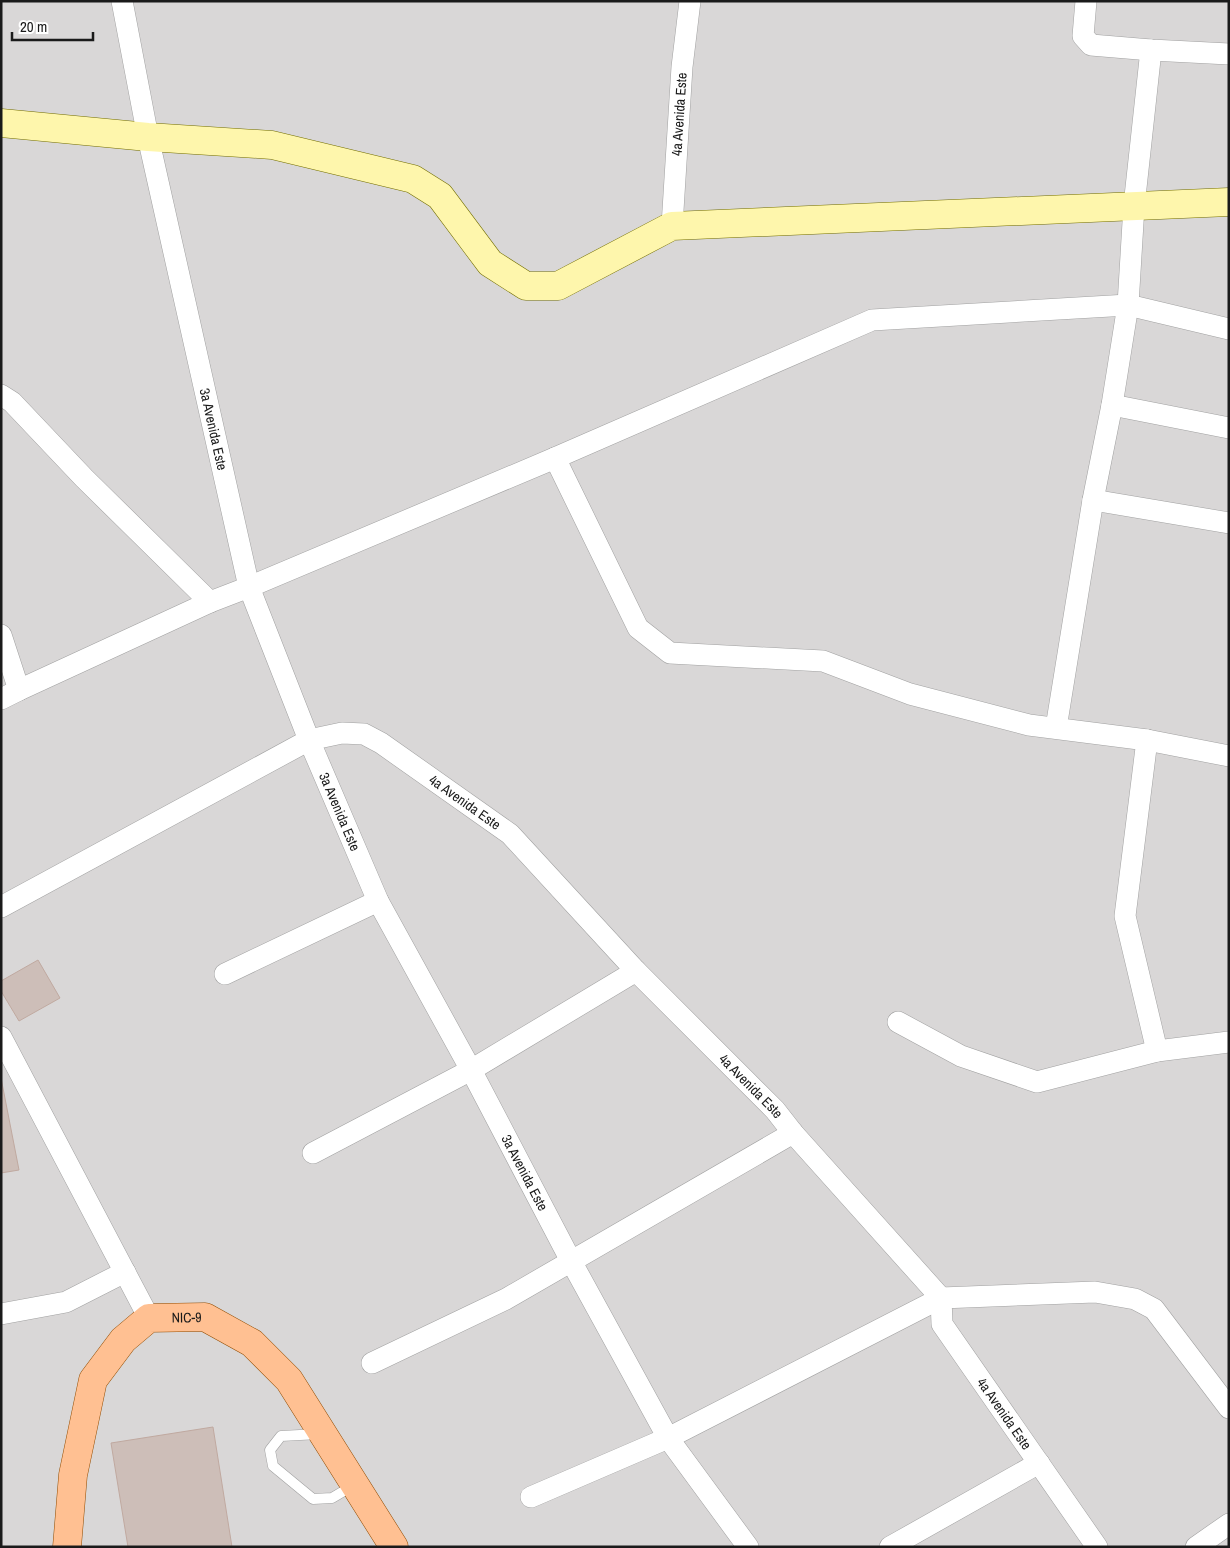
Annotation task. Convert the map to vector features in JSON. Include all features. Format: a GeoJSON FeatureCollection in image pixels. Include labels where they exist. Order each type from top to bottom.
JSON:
{"type":"FeatureCollection","features":[{"type":"Feature","properties":{"kind":"main road"},"geometry":{"type":"LineString","coordinates":[[1,123],[148,138],[272,145],[413,179],[440,196],[490,263],[526,286],[558,286],[672,226],[1229,202]]}},
{"type":"Feature","properties":{"kind":"main road"},"geometry":{"type":"LineString","coordinates":[[67,1547],[73,1475],[93,1380],[123,1340],[149,1318]]}},
{"type":"Feature","properties":{"kind":"main road","name":"NIC-9"},"geometry":{"type":"LineString","coordinates":[[149,1318],[205,1318],[252,1342],[289,1380],[394,1547]]}},
{"type":"Feature","properties":{"kind":"street","name":"3a Avenida Este"},"geometry":{"type":"LineString","coordinates":[[122,1],[148,138],[250,587],[309,740],[378,901],[471,1070],[571,1261],[668,1438],[748,1547]]}},
{"type":"Feature","properties":{"kind":"street","name":"4a Avenida Este"},"geometry":{"type":"LineString","coordinates":[[672,226],[682,67],[690,1]]}},
{"type":"Feature","properties":{"kind":"street"},"geometry":{"type":"LineString","coordinates":[[1086,1],[1083,36],[1091,45],[1229,54]]}},
{"type":"Feature","properties":{"kind":"street"},"geometry":{"type":"LineString","coordinates":[[1056,728],[1093,500],[1112,405],[1128,305],[1134,206],[1151,50]]}},
{"type":"Feature","properties":{"kind":"street"},"geometry":{"type":"LineString","coordinates":[[1,635],[10,694],[210,602],[250,587],[555,458],[872,320],[1128,305],[1229,329]]}},
{"type":"Feature","properties":{"kind":"street"},"geometry":{"type":"LineString","coordinates":[[1,395],[12,402],[84,478],[210,602]]}},
{"type":"Feature","properties":{"kind":"street"},"geometry":{"type":"LineString","coordinates":[[1112,405],[1229,428]]}},
{"type":"Feature","properties":{"kind":"street"},"geometry":{"type":"LineString","coordinates":[[555,458],[638,628],[670,653],[822,661],[910,694],[1029,725],[1147,740],[1229,756]]}},
{"type":"Feature","properties":{"kind":"street"},"geometry":{"type":"LineString","coordinates":[[1093,500],[1229,523]]}},
{"type":"Feature","properties":{"kind":"street","name":"4a Avenida Este"},"geometry":{"type":"LineString","coordinates":[[1,907],[309,740],[342,733],[364,734],[382,742],[510,834],[636,972],[775,1110],[793,1133],[941,1298],[942,1324],[1097,1547]]}},
{"type":"Feature","properties":{"kind":"street"},"geometry":{"type":"LineString","coordinates":[[1147,740],[1125,916],[1157,1051]]}},
{"type":"Feature","properties":{"kind":"street"},"geometry":{"type":"LineString","coordinates":[[225,974],[378,901]]}},
{"type":"Feature","properties":{"kind":"street"},"geometry":{"type":"LineString","coordinates":[[312,1153],[471,1070],[636,972]]}},
{"type":"Feature","properties":{"kind":"street"},"geometry":{"type":"LineString","coordinates":[[898,1022],[961,1056],[1037,1082],[1157,1051],[1229,1042]]}},
{"type":"Feature","properties":{"kind":"street"},"geometry":{"type":"LineString","coordinates":[[1,1037],[149,1318]]}},
{"type":"Feature","properties":{"kind":"street"},"geometry":{"type":"LineString","coordinates":[[372,1363],[506,1299],[793,1133]]}},
{"type":"Feature","properties":{"kind":"street"},"geometry":{"type":"LineString","coordinates":[[1,1314],[66,1302],[125,1272]]}},
{"type":"Feature","properties":{"kind":"street"},"geometry":{"type":"LineString","coordinates":[[531,1497],[668,1438],[941,1298],[1095,1292],[1135,1299],[1154,1309],[1229,1408]]}},
{"type":"Feature","properties":{"kind":"street"},"geometry":{"type":"LineString","coordinates":[[890,1547],[1039,1463]]}},
{"type":"Feature","properties":{"kind":"street"},"geometry":{"type":"LineString","coordinates":[[1196,1547],[1229,1524]]}},
{"type":"Feature","properties":{"kind":"lane"},"geometry":{"type":"LineString","coordinates":[[322,1434],[281,1436],[270,1450],[274,1466],[313,1499],[332,1498],[354,1485]]}},
{"type":"Feature","properties":{"kind":"shaded area"},"geometry":{"type":"Polygon","coordinates":[[[1,1],[1229,1],[1229,1547],[1,1547],[1,1]]]}},
{"type":"Feature","properties":{"kind":"building"},"geometry":{"type":"Polygon","coordinates":[[[38,960],[60,998],[19,1021],[1,991],[1,981],[38,960]]]}},
{"type":"Feature","properties":{"kind":"building"},"geometry":{"type":"Polygon","coordinates":[[[1,1078],[19,1170],[1,1173],[1,1078]]]}},
{"type":"Feature","properties":{"kind":"building"},"geometry":{"type":"Polygon","coordinates":[[[213,1427],[232,1547],[128,1547],[111,1443],[213,1427]]]}}]}
